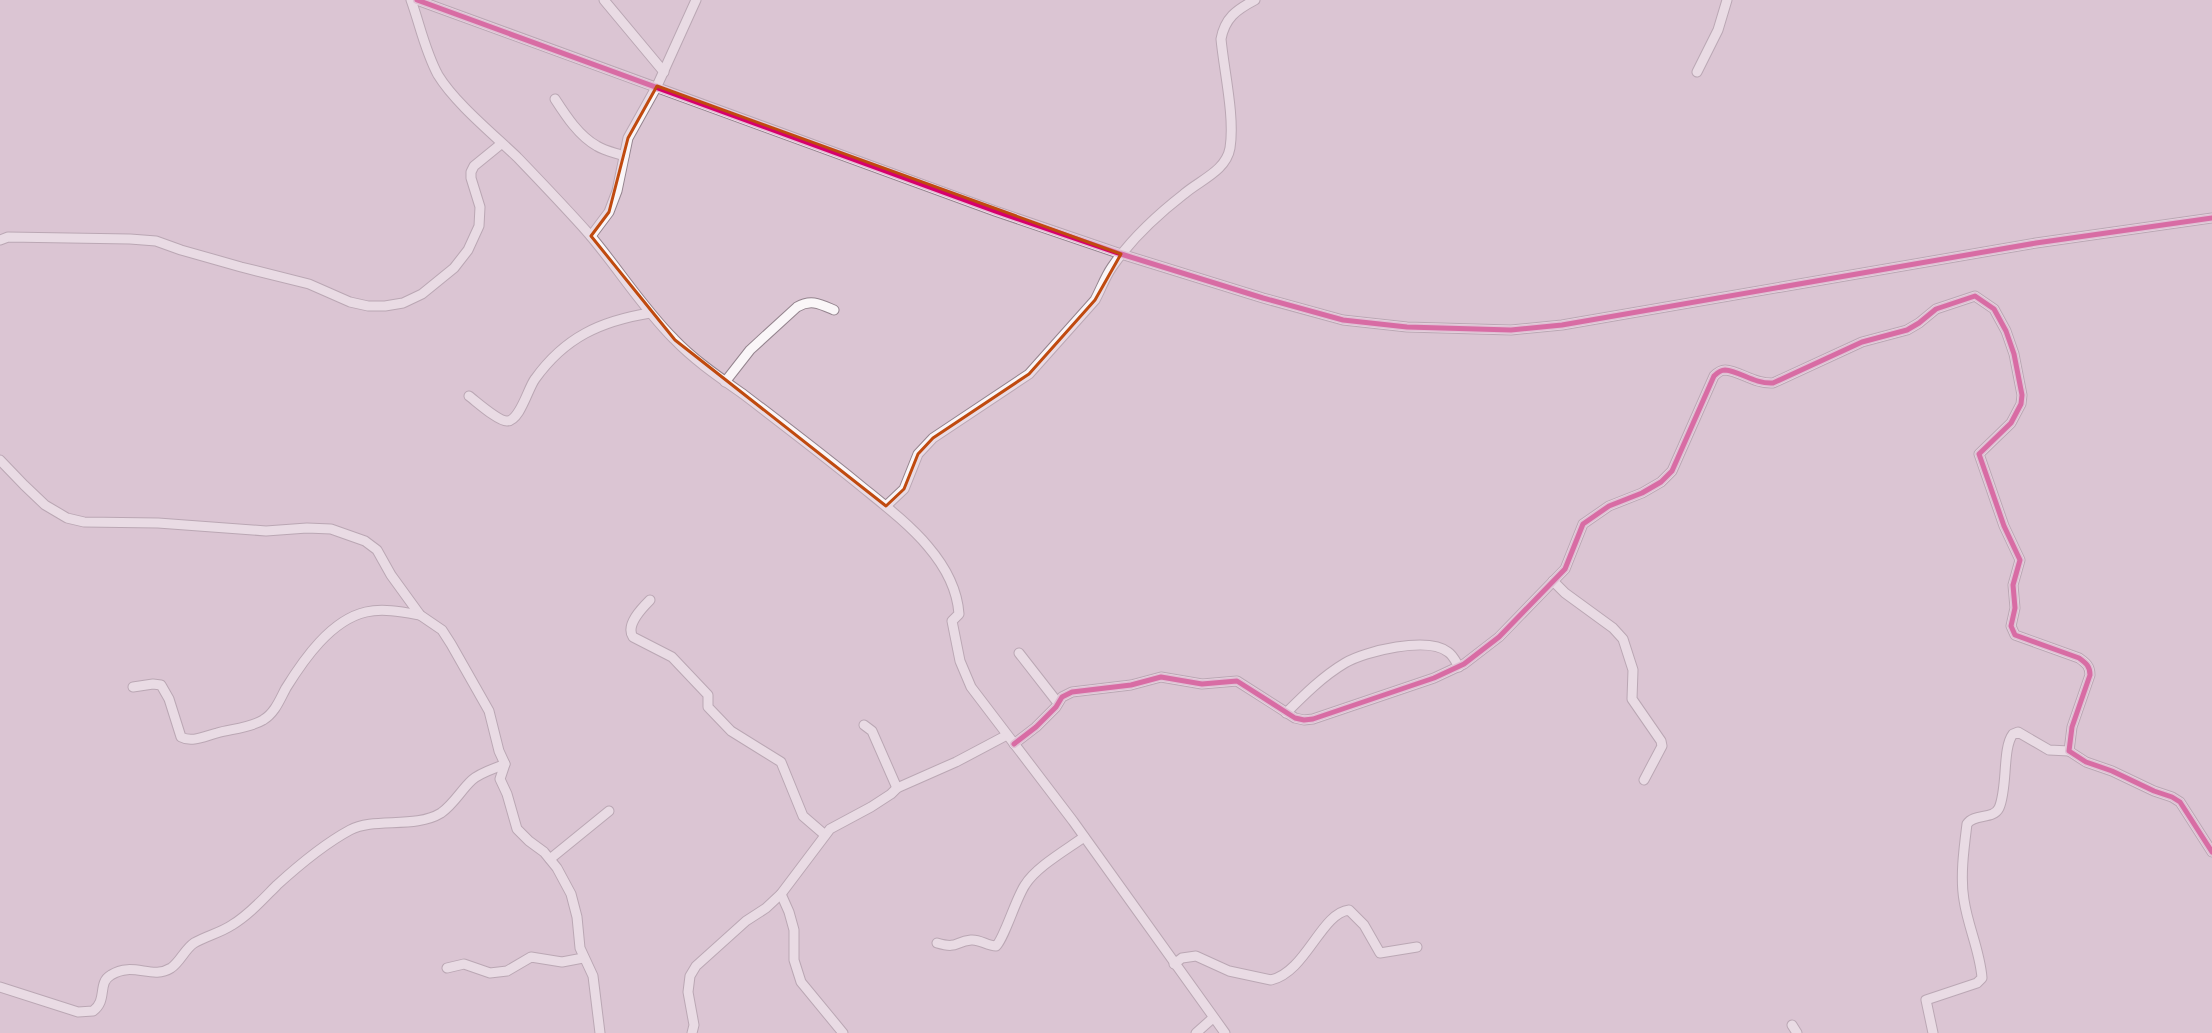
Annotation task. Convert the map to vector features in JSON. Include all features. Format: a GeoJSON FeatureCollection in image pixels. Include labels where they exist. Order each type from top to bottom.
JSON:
{"type":"FeatureCollection","features":[{"type":"Feature","properties":{"kind":"street"},"geometry":{"type":"LineString","coordinates":[[411,0],[425,46],[439,77],[501,144],[516,156],[591,236],[650,313],[675,340],[725,382],[821,454],[886,506],[912,529],[935,556],[954,588],[958,599],[959,614],[952,621],[960,661],[971,687],[1084,837],[1225,1033]]}},
{"type":"Feature","properties":{"kind":"street"},"geometry":{"type":"LineString","coordinates":[[417,0],[657,86],[995,211],[1121,254],[1343,320],[1407,327],[1511,330],[1562,325],[2028,244],[2210,218]]}},
{"type":"Feature","properties":{"kind":"street"},"geometry":{"type":"LineString","coordinates":[[604,0],[664,72]]}},
{"type":"Feature","properties":{"kind":"street"},"geometry":{"type":"LineString","coordinates":[[591,236],[609,212],[617,191],[628,138],[664,72],[696,0]]}},
{"type":"Feature","properties":{"kind":"street"},"geometry":{"type":"LineString","coordinates":[[886,506],[904,489],[918,454],[933,438],[1029,374],[1095,300],[1103,288],[1110,269],[1121,254],[1156,217],[1185,193],[1222,166],[1230,149],[1231,130],[1221,39],[1223,30],[1232,14],[1254,0]]}},
{"type":"Feature","properties":{"kind":"street"},"geometry":{"type":"LineString","coordinates":[[1696,72],[1718,30],[1727,0]]}},
{"type":"Feature","properties":{"kind":"street"},"geometry":{"type":"LineString","coordinates":[[554,99],[567,118],[593,143],[624,156]]}},
{"type":"Feature","properties":{"kind":"street"},"geometry":{"type":"LineString","coordinates":[[0,240],[8,237],[130,239],[156,241],[181,250],[309,284],[350,302],[368,306],[386,306],[403,303],[422,294],[454,268],[468,250],[479,226],[480,207],[471,178],[471,172],[474,166],[501,144]]}},
{"type":"Feature","properties":{"kind":"street"},"geometry":{"type":"LineString","coordinates":[[1014,744],[1036,727],[1062,697],[1072,692],[1131,685],[1161,676],[1202,684],[1236,681],[1286,713],[1299,719],[1313,719],[1401,690],[1459,667],[1499,637],[1565,569],[1570,560],[1578,532],[1583,524],[1609,506],[1642,493],[1661,482],[1672,471],[1714,376],[1718,372],[1725,370],[1758,382],[1773,383],[1862,342],[1906,330],[1919,323],[1936,309],[1975,296],[1994,309],[2006,331],[2014,354],[2022,395],[2021,404],[2010,423],[1979,454],[1983,470],[1998,506],[2006,532],[2020,560],[2013,585],[2015,608],[2011,626],[2012,631],[2015,634],[2078,658],[2088,664],[2090,669],[2090,675],[2072,727],[2069,751]]}},
{"type":"Feature","properties":{"kind":"street"},"geometry":{"type":"LineString","coordinates":[[725,382],[750,350],[803,303],[813,302],[834,310]]}},
{"type":"Feature","properties":{"kind":"street"},"geometry":{"type":"LineString","coordinates":[[469,396],[500,418],[506,421],[511,420],[517,415],[534,380],[549,360],[573,341],[593,328],[627,317],[650,313]]}},
{"type":"Feature","properties":{"kind":"street"},"geometry":{"type":"LineString","coordinates":[[0,460],[24,485],[51,509],[67,518],[84,522],[158,524],[266,531],[307,528],[331,529],[365,541],[377,550],[391,575],[420,615],[442,630],[461,659],[489,711],[499,751],[505,764],[500,779],[507,794],[517,829],[550,859],[571,894],[583,958],[592,976],[600,1033]]}},
{"type":"Feature","properties":{"kind":"street"},"geometry":{"type":"LineString","coordinates":[[1553,582],[1565,593],[1613,628],[1623,639],[1633,670],[1632,699],[1661,741],[1662,746],[1644,780]]}},
{"type":"Feature","properties":{"kind":"street"},"geometry":{"type":"LineString","coordinates":[[650,600],[633,622],[631,628],[633,637],[672,657],[708,695],[708,707],[731,731],[780,762],[803,816],[825,835]]}},
{"type":"Feature","properties":{"kind":"street"},"geometry":{"type":"LineString","coordinates":[[133,687],[152,684],[161,685],[169,699],[181,737],[189,740],[202,737],[264,720],[274,710],[287,687],[316,648],[342,622],[367,612],[389,611],[420,615]]}},
{"type":"Feature","properties":{"kind":"street"},"geometry":{"type":"LineString","coordinates":[[1286,713],[1317,684],[1344,664],[1382,651],[1403,646],[1430,645],[1448,652],[1459,667]]}},
{"type":"Feature","properties":{"kind":"street"},"geometry":{"type":"LineString","coordinates":[[1019,653],[1058,703]]}},
{"type":"Feature","properties":{"kind":"street"},"geometry":{"type":"LineString","coordinates":[[864,725],[872,731],[897,788]]}},
{"type":"Feature","properties":{"kind":"street"},"geometry":{"type":"LineString","coordinates":[[1933,1033],[1926,1000],[1977,983],[1982,978],[1981,964],[1964,901],[1961,878],[1967,824],[1971,820],[1993,814],[2000,806],[2007,750],[2013,734],[2018,732],[2023,734],[2049,750],[2069,751],[2086,762],[2112,771],[2154,791],[2172,797],[2180,802],[2212,852]]}},
{"type":"Feature","properties":{"kind":"street"},"geometry":{"type":"LineString","coordinates":[[692,1033],[694,1025],[688,992],[690,976],[696,966],[746,921],[766,908],[781,894],[830,829],[871,807],[891,794],[897,788],[956,762],[1007,735]]}},
{"type":"Feature","properties":{"kind":"street"},"geometry":{"type":"LineString","coordinates":[[0,987],[78,1012],[94,1011],[102,1000],[104,981],[109,975],[129,968],[158,972],[172,967],[193,944],[232,925],[299,866],[351,830],[366,825],[428,819],[442,812],[456,800],[471,781],[478,775],[505,764]]}},
{"type":"Feature","properties":{"kind":"street"},"geometry":{"type":"LineString","coordinates":[[550,859],[609,811]]}},
{"type":"Feature","properties":{"kind":"street"},"geometry":{"type":"LineString","coordinates":[[937,943],[950,947],[973,940],[986,945],[996,946],[1001,940],[1025,884],[1036,872],[1084,837]]}},
{"type":"Feature","properties":{"kind":"street"},"geometry":{"type":"LineString","coordinates":[[781,894],[789,912],[794,930],[794,960],[801,982],[843,1033]]}},
{"type":"Feature","properties":{"kind":"street"},"geometry":{"type":"LineString","coordinates":[[1174,964],[1182,958],[1196,956],[1229,971],[1271,980],[1278,978],[1306,954],[1338,912],[1349,910],[1364,925],[1380,953],[1383,954],[1417,947]]}},
{"type":"Feature","properties":{"kind":"street"},"geometry":{"type":"LineString","coordinates":[[447,968],[464,964],[490,973],[507,971],[531,958],[562,962],[583,958]]}},
{"type":"Feature","properties":{"kind":"street"},"geometry":{"type":"LineString","coordinates":[[1196,1033],[1213,1018]]}},
{"type":"Feature","properties":{"kind":"street"},"geometry":{"type":"LineString","coordinates":[[1792,1025],[1797,1033]]}},
{"type":"Feature","properties":{"kind":"highlighted area"},"geometry":{"type":"Polygon","coordinates":[[[657,86],[1121,254],[1095,300],[1029,374],[933,438],[918,454],[904,489],[886,506],[675,340],[591,236],[609,212],[628,138],[657,86]]]}},
{"type":"Feature","properties":{"kind":"cycle path"},"geometry":{"type":"LineString","coordinates":[[417,0],[995,211],[1121,254],[1263,298],[1343,320],[1407,327],[1511,330],[1562,325],[2036,243],[2212,218]]}},
{"type":"Feature","properties":{"kind":"cycle path"},"geometry":{"type":"LineString","coordinates":[[1014,744],[1036,727],[1056,707],[1062,697],[1072,692],[1131,685],[1161,677],[1202,684],[1237,681],[1295,718],[1304,720],[1313,719],[1434,678],[1464,664],[1499,637],[1565,569],[1583,524],[1609,506],[1642,493],[1661,482],[1672,471],[1714,376],[1718,373],[1724,370],[1731,371],[1753,380],[1773,383],[1862,342],[1907,330],[1919,323],[1936,309],[1975,296],[1994,309],[2006,331],[2014,354],[2022,395],[2021,404],[2011,423],[1979,454],[2004,526],[2020,560],[2013,585],[2015,608],[2011,626],[2015,635],[2079,658],[2086,663],[2088,667],[2090,675],[2072,727],[2069,751],[2086,762],[2112,771],[2154,791],[2172,797],[2180,802],[2212,852]]}}]}
